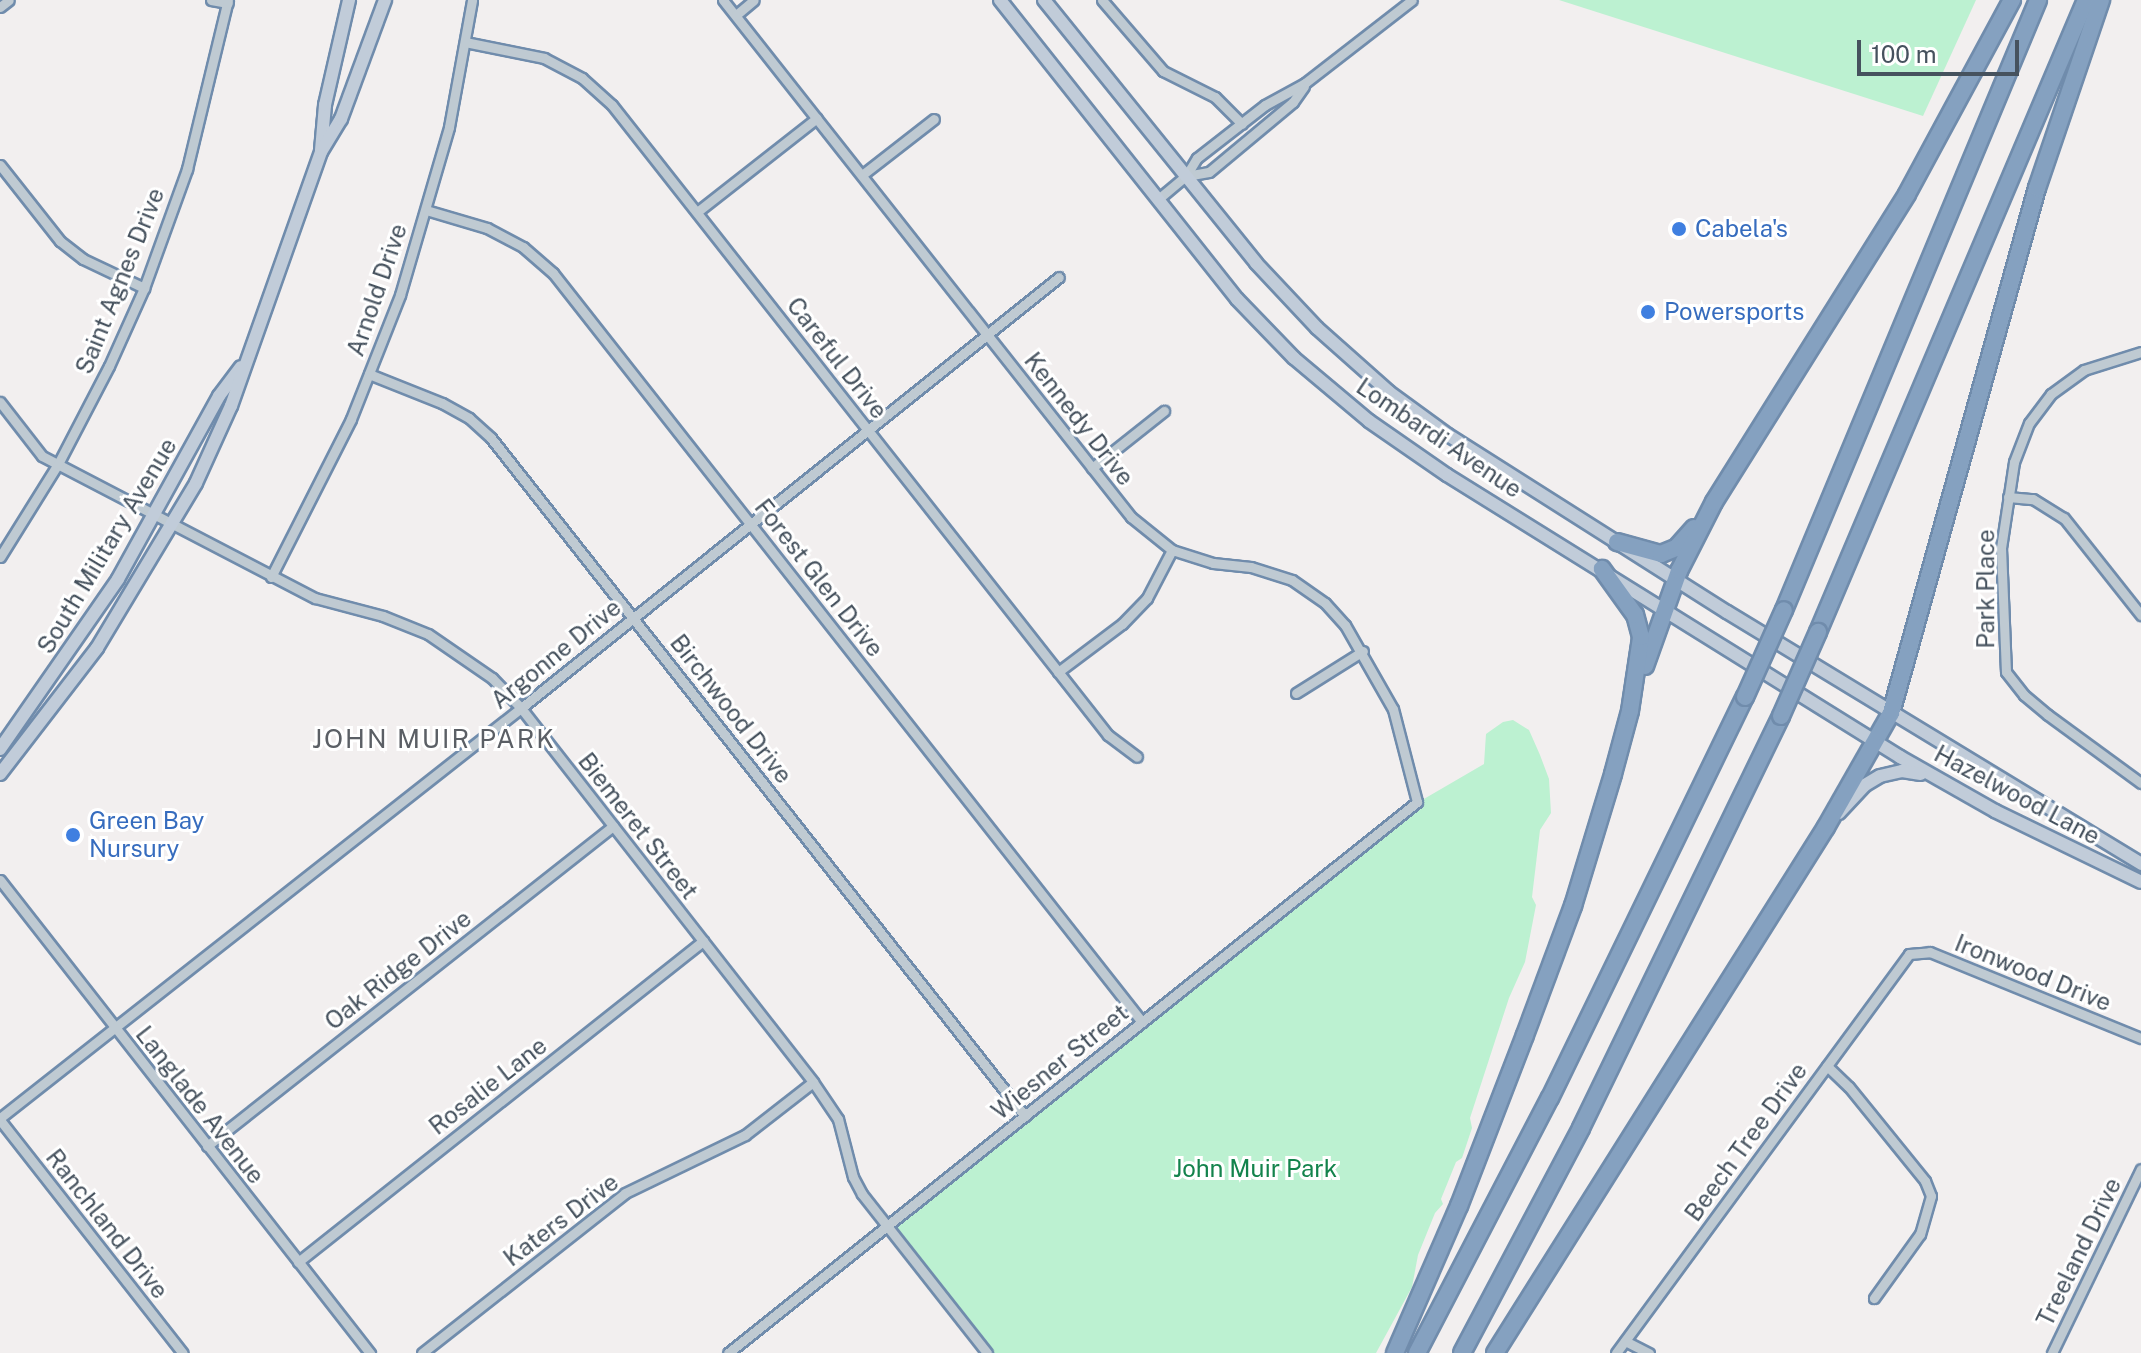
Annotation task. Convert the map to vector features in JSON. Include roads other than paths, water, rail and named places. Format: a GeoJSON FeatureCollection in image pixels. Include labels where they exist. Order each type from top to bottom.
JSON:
{"type":"FeatureCollection","features":[{"type":"Feature","properties":{"kind":"highway"},"geometry":{"type":"LineString","coordinates":[[1617,542],[1650,554],[1669,552],[1684,541],[1714,502],[1907,194],[2012,0]]}},
{"type":"Feature","properties":{"kind":"highway"},"geometry":{"type":"LineString","coordinates":[[1417,1353],[1564,1072],[1745,697],[2038,0]]}},
{"type":"Feature","properties":{"kind":"highway"},"geometry":{"type":"LineString","coordinates":[[1462,1353],[1581,1128],[1781,716],[2086,0]]}},
{"type":"Feature","properties":{"kind":"highway"},"geometry":{"type":"LineString","coordinates":[[1495,1353],[1826,827],[1891,713],[2040,176],[2101,0]]}},
{"type":"Feature","properties":{"kind":"highway"},"geometry":{"type":"LineString","coordinates":[[1395,1353],[1459,1206],[1573,906],[1630,711],[1665,609],[1676,579],[1714,502]]}},
{"type":"Feature","properties":{"kind":"highway"},"geometry":{"type":"LineString","coordinates":[[1602,569],[1635,615],[1640,631],[1640,655],[1630,711]]}},
{"type":"Feature","properties":{"kind":"main road","name":"South Military Avenue"},"geometry":{"type":"LineString","coordinates":[[321,152],[325,105],[349,0]]}},
{"type":"Feature","properties":{"kind":"main road","name":"South Military Avenue"},"geometry":{"type":"LineString","coordinates":[[0,774],[97,648],[172,526],[227,414],[321,152],[338,126],[385,0]]}},
{"type":"Feature","properties":{"kind":"main road","name":"Lombardi Avenue"},"geometry":{"type":"LineString","coordinates":[[1000,0],[1251,315],[1341,398],[1424,460],[1876,742]]}},
{"type":"Feature","properties":{"kind":"main road","name":"Lombardi Avenue"},"geometry":{"type":"LineString","coordinates":[[1044,0],[1281,290],[1371,378],[1448,435],[1891,713]]}},
{"type":"Feature","properties":{"kind":"main road","name":"South Military Avenue"},"geometry":{"type":"LineString","coordinates":[[0,749],[94,618],[155,517],[219,396],[244,363]]}},
{"type":"Feature","properties":{"kind":"main road","name":"Hazelwood Lane"},"geometry":{"type":"LineString","coordinates":[[1891,713],[2141,864]]}},
{"type":"Feature","properties":{"kind":"main road","name":"Hazelwood Lane"},"geometry":{"type":"LineString","coordinates":[[1876,742],[2071,850],[2141,882]]}},
{"type":"Feature","properties":{"kind":"main road"},"geometry":{"type":"LineString","coordinates":[[1826,827],[1865,785],[1880,776],[1911,771],[1938,779]]}},
{"type":"Feature","properties":{"kind":"street"},"geometry":{"type":"LineString","coordinates":[[0,7],[9,0]]}},
{"type":"Feature","properties":{"kind":"street"},"geometry":{"type":"LineString","coordinates":[[211,0],[228,1]]}},
{"type":"Feature","properties":{"kind":"street","name":"Arnold Drive"},"geometry":{"type":"LineString","coordinates":[[271,577],[300,525],[369,374],[400,295],[449,127],[472,0]]}},
{"type":"Feature","properties":{"kind":"street","name":"Kennedy Drive"},"geometry":{"type":"LineString","coordinates":[[723,0],[1131,517],[1172,550],[1213,563],[1251,567],[1292,580],[1325,603],[1363,651],[1393,709],[1417,802]]}},
{"type":"Feature","properties":{"kind":"street"},"geometry":{"type":"LineString","coordinates":[[736,15],[754,0]]}},
{"type":"Feature","properties":{"kind":"street"},"geometry":{"type":"LineString","coordinates":[[1102,0],[1163,71],[1215,97],[1242,124]]}},
{"type":"Feature","properties":{"kind":"street"},"geometry":{"type":"LineString","coordinates":[[1157,200],[1186,176],[1197,158],[1265,105],[1305,83],[1412,0]]}},
{"type":"Feature","properties":{"kind":"street","name":"Saint Agnes Drive"},"geometry":{"type":"LineString","coordinates":[[0,557],[58,464],[109,366],[144,288],[187,169],[228,1]]}},
{"type":"Feature","properties":{"kind":"street","name":"Careful Drive"},"geometry":{"type":"LineString","coordinates":[[465,42],[544,58],[582,78],[612,105],[1108,735],[1137,757]]}},
{"type":"Feature","properties":{"kind":"street"},"geometry":{"type":"LineString","coordinates":[[1186,176],[1209,172],[1293,102],[1305,83]]}},
{"type":"Feature","properties":{"kind":"street"},"geometry":{"type":"LineString","coordinates":[[697,212],[817,118]]}},
{"type":"Feature","properties":{"kind":"street"},"geometry":{"type":"LineString","coordinates":[[862,175],[934,119]]}},
{"type":"Feature","properties":{"kind":"street"},"geometry":{"type":"LineString","coordinates":[[0,165],[60,241],[83,259],[144,288]]}},
{"type":"Feature","properties":{"kind":"street","name":"Forest Glen Drive"},"geometry":{"type":"LineString","coordinates":[[426,210],[499,234],[523,247],[553,273],[1142,1022]]}},
{"type":"Feature","properties":{"kind":"street","name":"Argonne Drive"},"geometry":{"type":"LineString","coordinates":[[0,1119],[521,708],[1059,277]]}},
{"type":"Feature","properties":{"kind":"street","name":"Park Place"},"geometry":{"type":"LineString","coordinates":[[2141,352],[2084,370],[2051,394],[2029,423],[2014,462],[2001,548],[2006,672],[2024,695],[2048,715],[2141,783]]}},
{"type":"Feature","properties":{"kind":"street","name":"Birchwood Drive"},"geometry":{"type":"LineString","coordinates":[[369,374],[442,403],[469,418],[491,438],[1025,1116]]}},
{"type":"Feature","properties":{"kind":"street","name":"Biemeret Street"},"geometry":{"type":"LineString","coordinates":[[0,402],[42,456],[315,598],[383,616],[428,634],[474,662],[521,708],[813,1082],[838,1119],[853,1177],[981,1351]]}},
{"type":"Feature","properties":{"kind":"street"},"geometry":{"type":"LineString","coordinates":[[1092,468],[1164,411]]}},
{"type":"Feature","properties":{"kind":"street"},"geometry":{"type":"LineString","coordinates":[[2008,497],[2033,499],[2064,518],[2141,615]]}},
{"type":"Feature","properties":{"kind":"street"},"geometry":{"type":"LineString","coordinates":[[1058,672],[1122,624],[1147,598],[1172,550]]}},
{"type":"Feature","properties":{"kind":"street"},"geometry":{"type":"LineString","coordinates":[[1296,693],[1363,651]]}},
{"type":"Feature","properties":{"kind":"street","name":"Wiesner Street"},"geometry":{"type":"LineString","coordinates":[[728,1353],[1417,802]]}},
{"type":"Feature","properties":{"kind":"street","name":"Oak Ridge Drive"},"geometry":{"type":"LineString","coordinates":[[207,1146],[613,826]]}},
{"type":"Feature","properties":{"kind":"street","name":"Langlade Avenue"},"geometry":{"type":"LineString","coordinates":[[0,880],[370,1353]]}},
{"type":"Feature","properties":{"kind":"street","name":"Rosalie Lane"},"geometry":{"type":"LineString","coordinates":[[298,1262],[703,941]]}},
{"type":"Feature","properties":{"kind":"street","name":"Ironwood Drive"},"geometry":{"type":"LineString","coordinates":[[1909,954],[1930,952],[2141,1038]]}},
{"type":"Feature","properties":{"kind":"street","name":"Beech Tree Drive"},"geometry":{"type":"LineString","coordinates":[[1616,1353],[1909,954]]}},
{"type":"Feature","properties":{"kind":"street"},"geometry":{"type":"LineString","coordinates":[[1827,1066],[1849,1087],[1925,1181],[1931,1196],[1920,1234],[1874,1298]]}},
{"type":"Feature","properties":{"kind":"street","name":"Katers Drive"},"geometry":{"type":"LineString","coordinates":[[422,1353],[625,1193],[745,1135],[813,1082]]}},
{"type":"Feature","properties":{"kind":"street","name":"Ranchland Drive"},"geometry":{"type":"LineString","coordinates":[[0,1119],[183,1353]]}},
{"type":"Feature","properties":{"kind":"street","name":"Treeland Drive"},"geometry":{"type":"LineString","coordinates":[[2052,1353],[2141,1169]]}},
{"type":"Feature","properties":{"kind":"street"},"geometry":{"type":"LineString","coordinates":[[1625,1341],[1649,1353]]}},
{"type":"Feature","properties":{"kind":"place","name":"Cabela's"},"geometry":{"type":"Point","coordinates":[1679,229]}},
{"type":"Feature","properties":{"kind":"place","name":"Powersports"},"geometry":{"type":"Point","coordinates":[1648,312]}},
{"type":"Feature","properties":{"kind":"place","name":"Green Bay Nursury"},"geometry":{"type":"Point","coordinates":[73,835]}},
{"type":"Feature","properties":{"kind":"district","name":"JOHN MUIR PARK"},"geometry":{"type":"Point","coordinates":[434,739]}},
{"type":"Feature","properties":{"kind":"park label","name":"John Muir Park"},"geometry":{"type":"Point","coordinates":[1255,1169]}}]}
